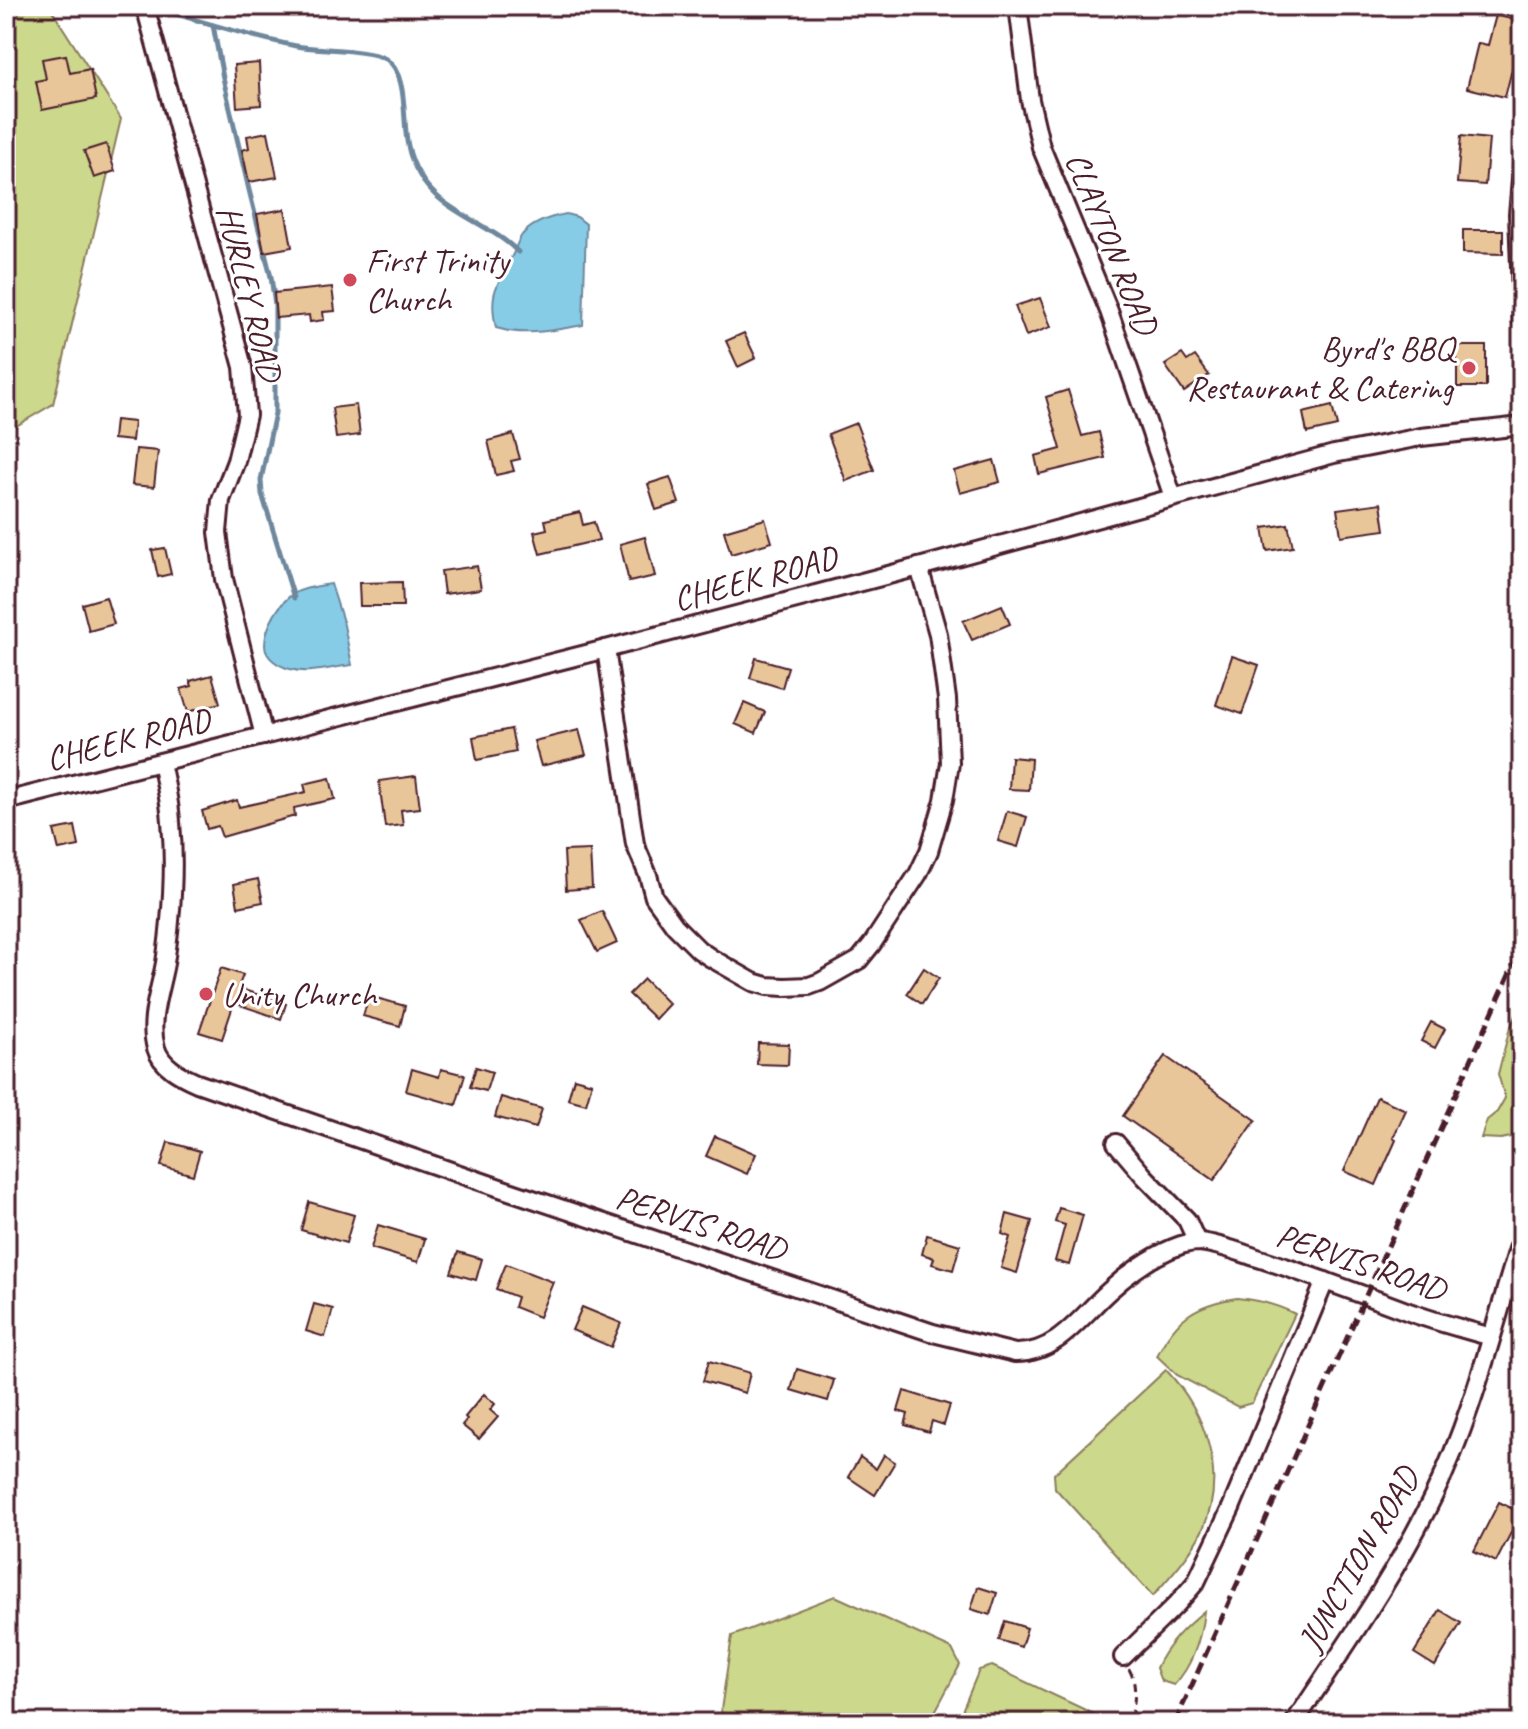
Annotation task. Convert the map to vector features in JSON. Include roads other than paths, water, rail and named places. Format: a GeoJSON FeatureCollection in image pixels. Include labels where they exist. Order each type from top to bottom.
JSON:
{"type":"FeatureCollection","features":[{"type":"Feature","properties":{"kind":"street","name":"HURLEY ROAD"},"geometry":{"type":"LineString","coordinates":[[145,6],[243,367],[247,415],[236,461],[221,500],[218,532],[224,579],[264,736]]}},
{"type":"Feature","properties":{"kind":"street","name":"CLAYTON ROAD"},"geometry":{"type":"LineString","coordinates":[[1018,6],[1030,100],[1041,147],[1109,311],[1173,497]]}},
{"type":"Feature","properties":{"kind":"street"},"geometry":{"type":"LineString","coordinates":[[1522,169],[1518,214],[1522,320]]}},
{"type":"Feature","properties":{"kind":"street","name":"CHEEK ROAD"},"geometry":{"type":"LineString","coordinates":[[6,801],[606,649],[1348,451],[1421,437],[1522,426]]}},
{"type":"Feature","properties":{"kind":"street"},"geometry":{"type":"LineString","coordinates":[[606,649],[635,844],[654,897],[675,926],[711,958],[753,982],[767,986],[809,986],[859,960],[872,944],[918,874],[929,851],[944,800],[950,763],[947,699],[938,634],[919,567]]}},
{"type":"Feature","properties":{"kind":"street","name":"PERVIS ROAD"},"geometry":{"type":"LineString","coordinates":[[161,762],[171,821],[172,860],[170,918],[165,963],[156,1001],[155,1040],[156,1051],[164,1062],[184,1077],[500,1188],[933,1333],[1015,1353],[1043,1349],[1076,1324],[1130,1273],[1166,1252],[1197,1242],[1234,1250],[1491,1337]]}},
{"type":"Feature","properties":{"kind":"street"},"geometry":{"type":"LineString","coordinates":[[1116,1143],[1187,1220],[1197,1242]]}},
{"type":"Feature","properties":{"kind":"street","name":"JUNCTION ROAD"},"geometry":{"type":"LineString","coordinates":[[1294,1723],[1384,1587],[1435,1494],[1451,1456],[1522,1236]]}},
{"type":"Feature","properties":{"kind":"street"},"geometry":{"type":"LineString","coordinates":[[1123,1657],[1196,1582],[1231,1508],[1325,1281]]}},
{"type":"Feature","properties":{"kind":"water"},"geometry":{"type":"Polygon","coordinates":[[[566,214],[586,224],[583,325],[529,332],[496,328],[493,305],[496,288],[521,237],[537,223],[566,214]]]}},
{"type":"Feature","properties":{"kind":"water"},"geometry":{"type":"Polygon","coordinates":[[[331,584],[352,665],[297,671],[273,661],[265,645],[279,608],[299,591],[331,584]]]}},
{"type":"Feature","properties":{"kind":"waterway"},"geometry":{"type":"LineString","coordinates":[[149,6],[277,42],[368,53],[386,59],[393,66],[401,87],[406,136],[415,168],[439,198],[518,252]]}},
{"type":"Feature","properties":{"kind":"waterway"},"geometry":{"type":"LineString","coordinates":[[213,25],[275,305],[275,413],[261,480],[262,494],[294,598]]}},
{"type":"Feature","properties":{"kind":"railway"},"geometry":{"type":"LineString","coordinates":[[1175,1723],[1522,946]]}},
{"type":"Feature","properties":{"kind":"place","name":"First Trinity Church"},"geometry":{"type":"Point","coordinates":[350,280]}},
{"type":"Feature","properties":{"kind":"place","name":"Byrd's BBQ Restaurant & Catering"},"geometry":{"type":"Point","coordinates":[1469,368]}},
{"type":"Feature","properties":{"kind":"place","name":"Unity Church"},"geometry":{"type":"Point","coordinates":[206,994]}}]}
